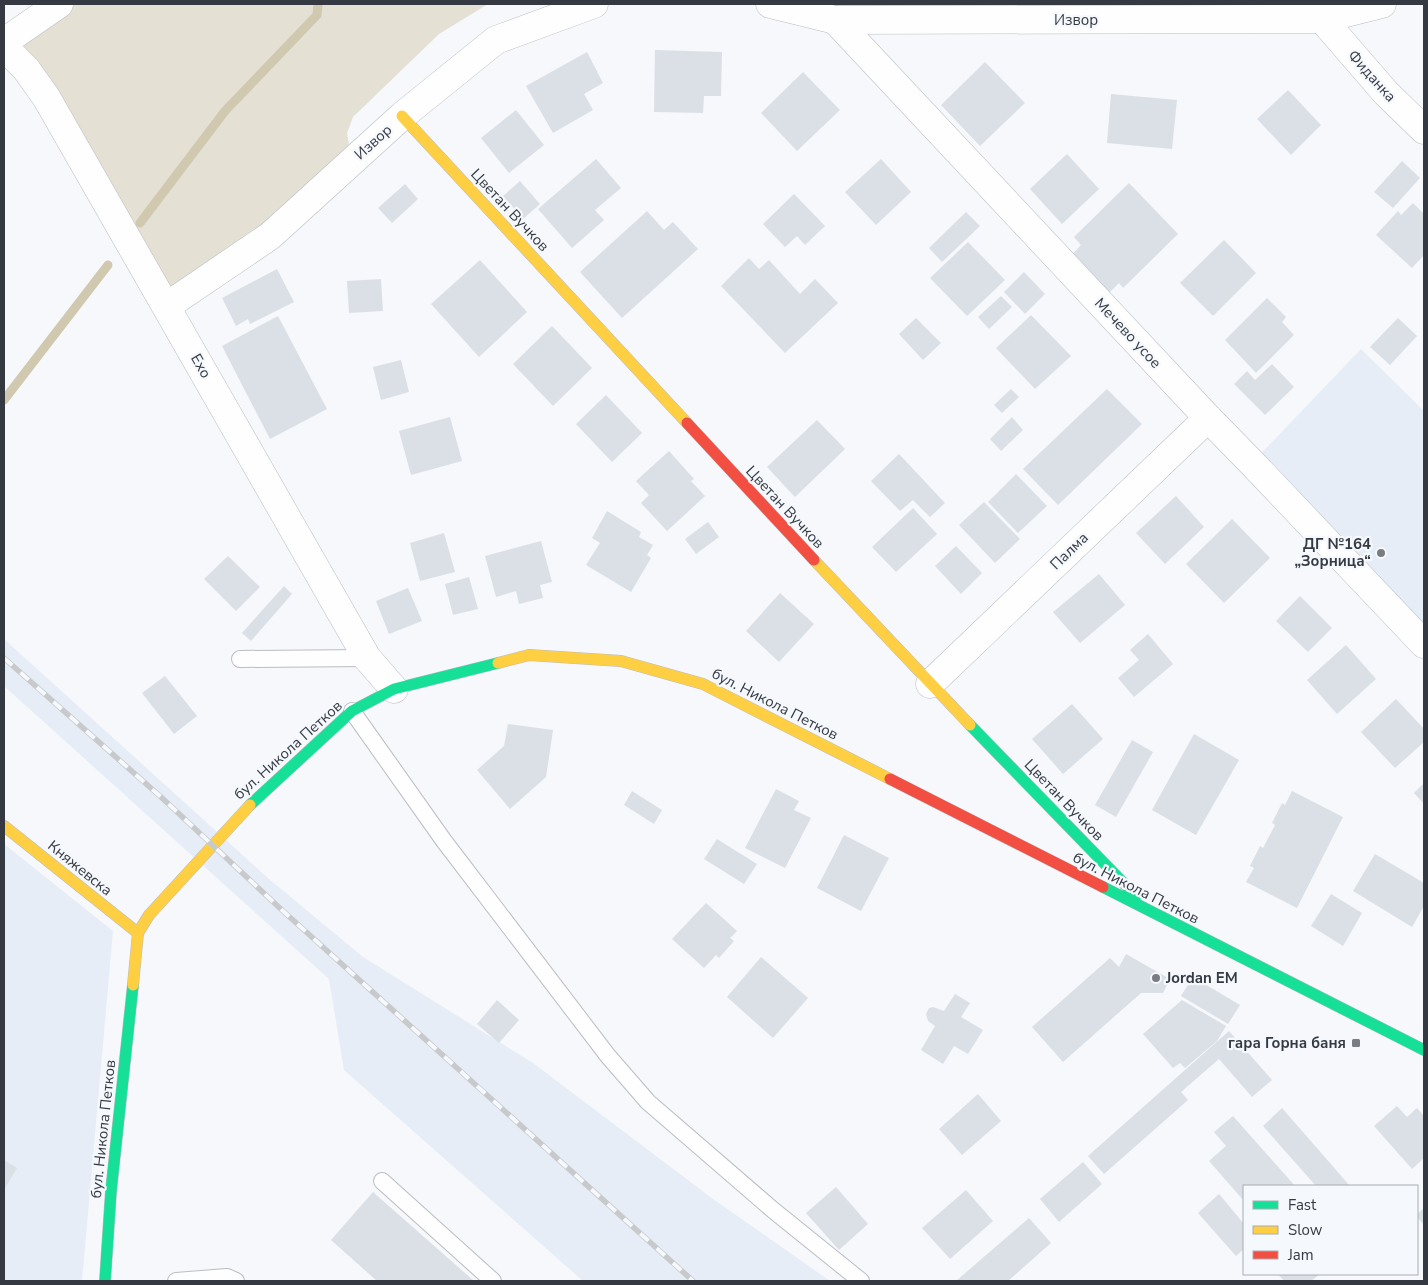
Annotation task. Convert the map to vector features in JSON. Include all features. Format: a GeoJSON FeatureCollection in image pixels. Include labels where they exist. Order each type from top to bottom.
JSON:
{"type":"FeatureCollection","features":[{"type":"Feature","properties":{"kind":"street"},"geometry":{"type":"LineString","coordinates":[[4,42],[59,4]]}},
{"type":"Feature","properties":{"kind":"street","name":"Извор"},"geometry":{"type":"LineString","coordinates":[[167,306],[270,236],[402,116],[496,40],[594,4]]}},
{"type":"Feature","properties":{"kind":"street","name":"Извор"},"geometry":{"type":"LineString","coordinates":[[770,4],[835,20],[1322,19],[1382,4]]}},
{"type":"Feature","properties":{"kind":"street","name":"Фиданка"},"geometry":{"type":"LineString","coordinates":[[1322,19],[1386,93],[1424,130]]}},
{"type":"Feature","properties":{"kind":"street","name":"Мечево усое"},"geometry":{"type":"LineString","coordinates":[[835,20],[1208,418],[1424,644]]}},
{"type":"Feature","properties":{"kind":"street","name":"Ехо"},"geometry":{"type":"LineString","coordinates":[[4,47],[26,68],[46,97],[367,658],[394,689]]}},
{"type":"Feature","properties":{"kind":"street","name":"Цветан Вучков"},"geometry":{"type":"LineString","coordinates":[[402,116],[930,684],[1152,913]]}},
{"type":"Feature","properties":{"kind":"street","name":"Палма"},"geometry":{"type":"LineString","coordinates":[[930,684],[1208,418]]}},
{"type":"Feature","properties":{"kind":"street","name":"бул. Никола Петков"},"geometry":{"type":"LineString","coordinates":[[105,1281],[111,1191],[138,933],[149,915],[244,810],[352,711],[394,689],[529,655],[620,661],[703,684],[1424,1050]]}},
{"type":"Feature","properties":{"kind":"street","name":"Княжевска"},"geometry":{"type":"LineString","coordinates":[[4,826],[138,933]]}},
{"type":"Feature","properties":{"kind":"lane"},"geometry":{"type":"LineString","coordinates":[[240,659],[367,658]]}},
{"type":"Feature","properties":{"kind":"lane"},"geometry":{"type":"LineString","coordinates":[[352,711],[450,849],[608,1056],[648,1102],[773,1210],[861,1281]]}},
{"type":"Feature","properties":{"kind":"lane"},"geometry":{"type":"LineString","coordinates":[[382,1181],[493,1281]]}},
{"type":"Feature","properties":{"kind":"lane"},"geometry":{"type":"LineString","coordinates":[[176,1281],[227,1277],[236,1281]]}},
{"type":"Feature","properties":{"kind":"shaded area"},"geometry":{"type":"Polygon","coordinates":[[[73,4],[488,4],[439,34],[353,117],[347,133],[351,159],[169,301],[19,43],[73,4]]]}},
{"type":"Feature","properties":{"kind":"shaded area"},"geometry":{"type":"Polygon","coordinates":[[[819,4],[1080,4],[1081,9],[857,10],[819,4]]]}},
{"type":"Feature","properties":{"kind":"shaded area","name":"ДГ №164 „Зорница“"},"geometry":{"type":"Polygon","coordinates":[[[1361,349],[1424,411],[1424,644],[1252,463],[1361,349]]]}},
{"type":"Feature","properties":{"kind":"shaded area"},"geometry":{"type":"Polygon","coordinates":[[[4,639],[269,879],[363,957],[533,1063],[713,1199],[830,1281],[583,1281],[344,1070],[329,979],[4,686],[4,639]]]}},
{"type":"Feature","properties":{"kind":"shaded area"},"geometry":{"type":"Polygon","coordinates":[[[4,844],[113,931],[82,1281],[4,1281],[4,844]]]}},
{"type":"Feature","properties":{"kind":"building"},"geometry":{"type":"Polygon","coordinates":[[[655,50],[722,52],[721,96],[704,96],[703,113],[654,112],[655,50]]]}},
{"type":"Feature","properties":{"kind":"building"},"geometry":{"type":"Polygon","coordinates":[[[587,52],[603,83],[584,94],[593,110],[553,133],[526,86],[587,52]]]}},
{"type":"Feature","properties":{"kind":"building"},"geometry":{"type":"Polygon","coordinates":[[[985,62],[1025,103],[980,146],[941,105],[985,62]]]}},
{"type":"Feature","properties":{"kind":"building"},"geometry":{"type":"Polygon","coordinates":[[[803,72],[840,110],[797,151],[761,113],[803,72]]]}},
{"type":"Feature","properties":{"kind":"building"},"geometry":{"type":"Polygon","coordinates":[[[1288,90],[1321,125],[1291,155],[1257,119],[1288,90]]]}},
{"type":"Feature","properties":{"kind":"building"},"geometry":{"type":"Polygon","coordinates":[[[1111,94],[1177,100],[1172,149],[1107,143],[1111,94]]]}},
{"type":"Feature","properties":{"kind":"building"},"geometry":{"type":"Polygon","coordinates":[[[516,110],[544,145],[509,173],[481,138],[516,110]]]}},
{"type":"Feature","properties":{"kind":"building"},"geometry":{"type":"Polygon","coordinates":[[[1067,154],[1099,189],[1062,224],[1030,189],[1067,154]]]}},
{"type":"Feature","properties":{"kind":"building"},"geometry":{"type":"Polygon","coordinates":[[[596,159],[621,188],[595,210],[604,220],[572,248],[538,209],[596,159]]]}},
{"type":"Feature","properties":{"kind":"building"},"geometry":{"type":"Polygon","coordinates":[[[881,159],[911,192],[876,225],[845,192],[881,159]]]}},
{"type":"Feature","properties":{"kind":"building"},"geometry":{"type":"Polygon","coordinates":[[[1402,161],[1420,178],[1393,208],[1374,192],[1402,161]]]}},
{"type":"Feature","properties":{"kind":"building"},"geometry":{"type":"Polygon","coordinates":[[[520,181],[540,204],[523,219],[503,196],[520,181]]]}},
{"type":"Feature","properties":{"kind":"building"},"geometry":{"type":"Polygon","coordinates":[[[1129,183],[1178,234],[1123,288],[1119,283],[1105,297],[1068,259],[1081,245],[1074,237],[1129,183]]]}},
{"type":"Feature","properties":{"kind":"building"},"geometry":{"type":"Polygon","coordinates":[[[405,184],[418,199],[392,223],[378,208],[405,184]]]}},
{"type":"Feature","properties":{"kind":"building"},"geometry":{"type":"Polygon","coordinates":[[[794,194],[825,226],[805,245],[797,236],[785,247],[763,224],[794,194]]]}},
{"type":"Feature","properties":{"kind":"building"},"geometry":{"type":"Polygon","coordinates":[[[1413,203],[1424,214],[1424,255],[1412,268],[1376,235],[1398,211],[1401,215],[1413,203]]]}},
{"type":"Feature","properties":{"kind":"building"},"geometry":{"type":"Polygon","coordinates":[[[647,211],[664,230],[673,222],[698,249],[622,318],[580,272],[647,211]]]}},
{"type":"Feature","properties":{"kind":"building"},"geometry":{"type":"Polygon","coordinates":[[[966,212],[980,226],[942,262],[929,248],[966,212]]]}},
{"type":"Feature","properties":{"kind":"building"},"geometry":{"type":"Polygon","coordinates":[[[1224,240],[1256,273],[1213,316],[1180,283],[1224,240]]]}},
{"type":"Feature","properties":{"kind":"building"},"geometry":{"type":"Polygon","coordinates":[[[968,242],[1005,280],[967,316],[930,278],[968,242]]]}},
{"type":"Feature","properties":{"kind":"building"},"geometry":{"type":"Polygon","coordinates":[[[749,258],[759,269],[769,260],[800,294],[815,279],[838,303],[785,353],[721,286],[749,258]]]}},
{"type":"Feature","properties":{"kind":"building"},"geometry":{"type":"Polygon","coordinates":[[[480,260],[527,312],[479,357],[431,304],[480,260]]]}},
{"type":"Feature","properties":{"kind":"building"},"geometry":{"type":"Polygon","coordinates":[[[277,269],[294,302],[250,324],[248,319],[236,326],[222,298],[277,269]]]}},
{"type":"Feature","properties":{"kind":"building"},"geometry":{"type":"Polygon","coordinates":[[[1024,272],[1045,294],[1025,314],[1004,292],[1024,272]]]}},
{"type":"Feature","properties":{"kind":"building"},"geometry":{"type":"Polygon","coordinates":[[[381,279],[383,311],[349,313],[347,281],[381,279]]]}},
{"type":"Feature","properties":{"kind":"building"},"geometry":{"type":"Polygon","coordinates":[[[1001,296],[1012,307],[989,329],[978,317],[1001,296]]]}},
{"type":"Feature","properties":{"kind":"building"},"geometry":{"type":"Polygon","coordinates":[[[1267,298],[1286,317],[1282,322],[1294,335],[1256,373],[1225,340],[1267,298]]]}},
{"type":"Feature","properties":{"kind":"building"},"geometry":{"type":"Polygon","coordinates":[[[1031,315],[1071,356],[1035,389],[996,348],[1031,315]]]}},
{"type":"Feature","properties":{"kind":"building"},"geometry":{"type":"Polygon","coordinates":[[[278,316],[327,409],[270,439],[222,346],[278,316]]]}},
{"type":"Feature","properties":{"kind":"building"},"geometry":{"type":"Polygon","coordinates":[[[916,318],[941,343],[923,360],[899,334],[916,318]]]}},
{"type":"Feature","properties":{"kind":"building"},"geometry":{"type":"Polygon","coordinates":[[[1398,318],[1417,336],[1390,365],[1370,347],[1398,318]]]}},
{"type":"Feature","properties":{"kind":"building"},"geometry":{"type":"Polygon","coordinates":[[[552,326],[592,368],[553,406],[513,364],[552,326]]]}},
{"type":"Feature","properties":{"kind":"building"},"geometry":{"type":"Polygon","coordinates":[[[401,360],[409,392],[381,400],[373,367],[401,360]]]}},
{"type":"Feature","properties":{"kind":"building"},"geometry":{"type":"Polygon","coordinates":[[[1272,364],[1294,387],[1265,415],[1234,384],[1247,371],[1255,380],[1272,364]]]}},
{"type":"Feature","properties":{"kind":"building"},"geometry":{"type":"Polygon","coordinates":[[[1011,389],[1019,397],[1002,413],[994,405],[1011,389]]]}},
{"type":"Feature","properties":{"kind":"building"},"geometry":{"type":"Polygon","coordinates":[[[1107,389],[1142,424],[1058,505],[1023,469],[1107,389]]]}},
{"type":"Feature","properties":{"kind":"building"},"geometry":{"type":"Polygon","coordinates":[[[606,395],[642,433],[612,462],[576,424],[606,395]]]}},
{"type":"Feature","properties":{"kind":"building"},"geometry":{"type":"Polygon","coordinates":[[[450,417],[462,461],[411,475],[399,431],[450,417]]]}},
{"type":"Feature","properties":{"kind":"building"},"geometry":{"type":"Polygon","coordinates":[[[1012,417],[1023,430],[1001,451],[990,439],[1012,417]]]}},
{"type":"Feature","properties":{"kind":"building"},"geometry":{"type":"Polygon","coordinates":[[[817,420],[845,449],[795,497],[767,467],[817,420]]]}},
{"type":"Feature","properties":{"kind":"building"},"geometry":{"type":"Polygon","coordinates":[[[669,451],[694,479],[691,481],[705,496],[667,531],[641,503],[649,495],[636,481],[669,451]]]}},
{"type":"Feature","properties":{"kind":"building"},"geometry":{"type":"Polygon","coordinates":[[[899,454],[945,503],[930,517],[913,500],[900,511],[871,481],[899,454]]]}},
{"type":"Feature","properties":{"kind":"building"},"geometry":{"type":"Polygon","coordinates":[[[1016,474],[1047,506],[1018,533],[988,502],[1016,474]]]}},
{"type":"Feature","properties":{"kind":"building"},"geometry":{"type":"Polygon","coordinates":[[[1176,496],[1204,527],[1165,564],[1136,533],[1176,496]]]}},
{"type":"Feature","properties":{"kind":"building"},"geometry":{"type":"Polygon","coordinates":[[[984,502],[1020,539],[995,563],[959,525],[984,502]]]}},
{"type":"Feature","properties":{"kind":"building"},"geometry":{"type":"Polygon","coordinates":[[[913,508],[937,534],[896,572],[872,547],[913,508]]]}},
{"type":"Feature","properties":{"kind":"building"},"geometry":{"type":"Polygon","coordinates":[[[607,511],[641,532],[639,537],[653,545],[647,555],[651,558],[631,592],[586,565],[600,543],[592,538],[607,511]]]}},
{"type":"Feature","properties":{"kind":"building"},"geometry":{"type":"Polygon","coordinates":[[[1232,519],[1270,558],[1224,603],[1186,564],[1232,519]]]}},
{"type":"Feature","properties":{"kind":"building"},"geometry":{"type":"Polygon","coordinates":[[[708,522],[719,537],[696,554],[685,539],[708,522]]]}},
{"type":"Feature","properties":{"kind":"building"},"geometry":{"type":"Polygon","coordinates":[[[444,533],[455,572],[420,581],[410,543],[444,533]]]}},
{"type":"Feature","properties":{"kind":"building"},"geometry":{"type":"Polygon","coordinates":[[[541,541],[552,582],[540,585],[543,598],[519,604],[516,591],[496,597],[485,556],[541,541]]]}},
{"type":"Feature","properties":{"kind":"building"},"geometry":{"type":"Polygon","coordinates":[[[956,546],[982,573],[961,594],[935,566],[956,546]]]}},
{"type":"Feature","properties":{"kind":"building"},"geometry":{"type":"Polygon","coordinates":[[[228,556],[260,587],[236,611],[204,579],[228,556]]]}},
{"type":"Feature","properties":{"kind":"building"},"geometry":{"type":"Polygon","coordinates":[[[1099,574],[1125,605],[1080,643],[1053,612],[1099,574]]]}},
{"type":"Feature","properties":{"kind":"building"},"geometry":{"type":"Polygon","coordinates":[[[469,577],[478,609],[453,615],[445,584],[469,577]]]}},
{"type":"Feature","properties":{"kind":"building"},"geometry":{"type":"Polygon","coordinates":[[[284,586],[292,594],[251,641],[242,633],[284,586]]]}},
{"type":"Feature","properties":{"kind":"building"},"geometry":{"type":"Polygon","coordinates":[[[408,588],[422,621],[389,634],[376,601],[408,588]]]}},
{"type":"Feature","properties":{"kind":"building"},"geometry":{"type":"Polygon","coordinates":[[[780,593],[814,624],[779,662],[746,631],[780,593]]]}},
{"type":"Feature","properties":{"kind":"building"},"geometry":{"type":"Polygon","coordinates":[[[1300,596],[1332,628],[1308,652],[1276,621],[1300,596]]]}},
{"type":"Feature","properties":{"kind":"building"},"geometry":{"type":"Polygon","coordinates":[[[1148,634],[1173,664],[1134,697],[1118,678],[1139,660],[1130,650],[1148,634]]]}},
{"type":"Feature","properties":{"kind":"building"},"geometry":{"type":"Polygon","coordinates":[[[1346,645],[1376,679],[1337,714],[1307,680],[1346,645]]]}},
{"type":"Feature","properties":{"kind":"building"},"geometry":{"type":"Polygon","coordinates":[[[165,676],[197,716],[174,734],[142,693],[165,676]]]}},
{"type":"Feature","properties":{"kind":"building"},"geometry":{"type":"Polygon","coordinates":[[[1396,699],[1424,729],[1424,742],[1395,768],[1361,732],[1396,699]]]}},
{"type":"Feature","properties":{"kind":"building"},"geometry":{"type":"Polygon","coordinates":[[[1072,704],[1103,739],[1063,774],[1032,739],[1072,704]]]}},
{"type":"Feature","properties":{"kind":"building"},"geometry":{"type":"Polygon","coordinates":[[[508,724],[553,730],[546,777],[510,809],[477,770],[504,746],[508,724]]]}},
{"type":"Feature","properties":{"kind":"building"},"geometry":{"type":"Polygon","coordinates":[[[1194,734],[1239,760],[1196,835],[1152,810],[1194,734]]]}},
{"type":"Feature","properties":{"kind":"building"},"geometry":{"type":"Polygon","coordinates":[[[1132,740],[1153,752],[1116,817],[1095,805],[1132,740]]]}},
{"type":"Feature","properties":{"kind":"building"},"geometry":{"type":"Polygon","coordinates":[[[1424,783],[1424,804],[1414,793],[1424,783]]]}},
{"type":"Feature","properties":{"kind":"building"},"geometry":{"type":"Polygon","coordinates":[[[776,789],[799,801],[794,810],[811,818],[785,868],[745,848],[776,789]]]}},
{"type":"Feature","properties":{"kind":"building"},"geometry":{"type":"Polygon","coordinates":[[[632,791],[662,810],[654,824],[624,805],[632,791]]]}},
{"type":"Feature","properties":{"kind":"building"},"geometry":{"type":"Polygon","coordinates":[[[1292,791],[1343,817],[1297,908],[1246,882],[1254,868],[1250,866],[1260,846],[1263,848],[1275,825],[1272,823],[1282,803],[1285,805],[1292,791]]]}},
{"type":"Feature","properties":{"kind":"building"},"geometry":{"type":"Polygon","coordinates":[[[844,835],[889,858],[861,911],[817,888],[844,835]]]}},
{"type":"Feature","properties":{"kind":"building"},"geometry":{"type":"Polygon","coordinates":[[[717,839],[757,864],[744,884],[704,859],[717,839]]]}},
{"type":"Feature","properties":{"kind":"building"},"geometry":{"type":"Polygon","coordinates":[[[1375,854],[1424,883],[1424,906],[1412,927],[1353,891],[1375,854]]]}},
{"type":"Feature","properties":{"kind":"building"},"geometry":{"type":"Polygon","coordinates":[[[1331,894],[1362,913],[1343,946],[1311,926],[1331,894]]]}},
{"type":"Feature","properties":{"kind":"building"},"geometry":{"type":"Polygon","coordinates":[[[706,903],[737,931],[730,938],[734,941],[719,958],[716,955],[704,968],[672,939],[706,903]]]}},
{"type":"Feature","properties":{"kind":"building"},"geometry":{"type":"Polygon","coordinates":[[[1126,954],[1170,979],[1163,993],[1141,993],[1063,1062],[1032,1027],[1110,958],[1119,967],[1126,954]]]}},
{"type":"Feature","properties":{"kind":"building"},"geometry":{"type":"Polygon","coordinates":[[[761,957],[808,998],[773,1038],[727,997],[761,957]]]}},
{"type":"Feature","properties":{"kind":"building"},"geometry":{"type":"Polygon","coordinates":[[[1193,977],[1240,1005],[1228,1024],[1181,996],[1193,977]]]}},
{"type":"Feature","properties":{"kind":"building"},"geometry":{"type":"Polygon","coordinates":[[[955,994],[970,1003],[961,1017],[983,1030],[968,1054],[954,1046],[943,1064],[921,1050],[935,1026],[928,1021],[926,1014],[929,1008],[933,1007],[944,1011],[955,994]]]}},
{"type":"Feature","properties":{"kind":"building"},"geometry":{"type":"Polygon","coordinates":[[[497,1000],[519,1020],[499,1043],[477,1024],[497,1000]]]}},
{"type":"Feature","properties":{"kind":"building"},"geometry":{"type":"Polygon","coordinates":[[[1182,1000],[1226,1026],[1217,1041],[1185,1068],[1180,1063],[1173,1068],[1143,1034],[1182,1000]]]}},
{"type":"Feature","properties":{"kind":"building"},"geometry":{"type":"Polygon","coordinates":[[[1229,1031],[1272,1080],[1252,1097],[1219,1059],[1181,1092],[1188,1100],[1104,1174],[1088,1156],[1229,1031]]]}},
{"type":"Feature","properties":{"kind":"building"},"geometry":{"type":"Polygon","coordinates":[[[978,1094],[1001,1121],[962,1155],[939,1129],[978,1094]]]}},
{"type":"Feature","properties":{"kind":"building"},"geometry":{"type":"Polygon","coordinates":[[[1397,1106],[1407,1117],[1417,1108],[1424,1116],[1424,1158],[1412,1169],[1374,1126],[1397,1106]]]}},
{"type":"Feature","properties":{"kind":"building"},"geometry":{"type":"Polygon","coordinates":[[[1282,1108],[1349,1185],[1315,1185],[1263,1126],[1282,1108]]]}},
{"type":"Feature","properties":{"kind":"building"},"geometry":{"type":"Polygon","coordinates":[[[1233,1116],[1294,1185],[1243,1185],[1243,1200],[1209,1161],[1226,1146],[1214,1132],[1233,1116]]]}},
{"type":"Feature","properties":{"kind":"building"},"geometry":{"type":"Polygon","coordinates":[[[4,1160],[17,1168],[4,1190],[4,1160]]]}},
{"type":"Feature","properties":{"kind":"building"},"geometry":{"type":"Polygon","coordinates":[[[1083,1162],[1102,1184],[1059,1222],[1040,1199],[1083,1162]]]}},
{"type":"Feature","properties":{"kind":"building"},"geometry":{"type":"Polygon","coordinates":[[[836,1187],[868,1224],[839,1250],[806,1213],[836,1187]]]}},
{"type":"Feature","properties":{"kind":"building"},"geometry":{"type":"Polygon","coordinates":[[[966,1190],[993,1221],[950,1259],[922,1228],[966,1190]]]}},
{"type":"Feature","properties":{"kind":"building"},"geometry":{"type":"Polygon","coordinates":[[[373,1192],[474,1281],[377,1281],[331,1240],[373,1192]]]}},
{"type":"Feature","properties":{"kind":"building"},"geometry":{"type":"Polygon","coordinates":[[[1219,1194],[1243,1223],[1243,1250],[1236,1256],[1198,1213],[1219,1194]]]}},
{"type":"Feature","properties":{"kind":"building"},"geometry":{"type":"Polygon","coordinates":[[[1424,1208],[1424,1225],[1418,1218],[1418,1213],[1424,1208]]]}},
{"type":"Feature","properties":{"kind":"building"},"geometry":{"type":"Polygon","coordinates":[[[1029,1218],[1051,1243],[1008,1281],[956,1281],[1029,1218]]]}},
{"type":"Feature","properties":{"kind":"building"},"geometry":{"type":"Polygon","coordinates":[[[1279,1275],[1319,1275],[1311,1281],[1284,1281],[1279,1275]]]}},
{"type":"Feature","properties":{"kind":"waterway"},"geometry":{"type":"LineString","coordinates":[[140,223],[225,111],[317,15],[318,4]]}},
{"type":"Feature","properties":{"kind":"waterway"},"geometry":{"type":"LineString","coordinates":[[4,400],[108,265]]}},
{"type":"Feature","properties":{"kind":"railway"},"geometry":{"type":"LineString","coordinates":[[4,658],[161,797],[283,911],[693,1281]]}},
{"type":"Feature","properties":{"kind":"traffic: fast"},"geometry":{"type":"LineString","coordinates":[[250,805],[352,711],[394,689],[498,663]]}},
{"type":"Feature","properties":{"kind":"traffic: fast"},"geometry":{"type":"LineString","coordinates":[[970,725],[1136,896]]}},
{"type":"Feature","properties":{"kind":"traffic: fast"},"geometry":{"type":"LineString","coordinates":[[1103,887],[1424,1050]]}},
{"type":"Feature","properties":{"kind":"traffic: fast"},"geometry":{"type":"LineString","coordinates":[[105,1281],[111,1191],[133,985]]}},
{"type":"Feature","properties":{"kind":"traffic: slow"},"geometry":{"type":"LineString","coordinates":[[402,116],[687,423]]}},
{"type":"Feature","properties":{"kind":"traffic: slow"},"geometry":{"type":"LineString","coordinates":[[814,560],[970,725]]}},
{"type":"Feature","properties":{"kind":"traffic: slow"},"geometry":{"type":"LineString","coordinates":[[498,663],[529,655],[621,661],[703,684],[890,779]]}},
{"type":"Feature","properties":{"kind":"traffic: slow"},"geometry":{"type":"LineString","coordinates":[[133,985],[138,933],[149,915],[250,805]]}},
{"type":"Feature","properties":{"kind":"traffic: slow"},"geometry":{"type":"LineString","coordinates":[[4,826],[138,933]]}},
{"type":"Feature","properties":{"kind":"traffic: jam"},"geometry":{"type":"LineString","coordinates":[[687,423],[814,560]]}},
{"type":"Feature","properties":{"kind":"traffic: jam"},"geometry":{"type":"LineString","coordinates":[[890,779],[1103,887]]}},
{"type":"Feature","properties":{"kind":"place","name":"ДГ №164 „Зорница“"},"geometry":{"type":"Point","coordinates":[1381,553]}},
{"type":"Feature","properties":{"kind":"place","name":"Jordan EM"},"geometry":{"type":"Point","coordinates":[1156,978]}},
{"type":"Feature","properties":{"kind":"place","name":"гара Горна баня"},"geometry":{"type":"Point","coordinates":[1356,1043]}}]}
